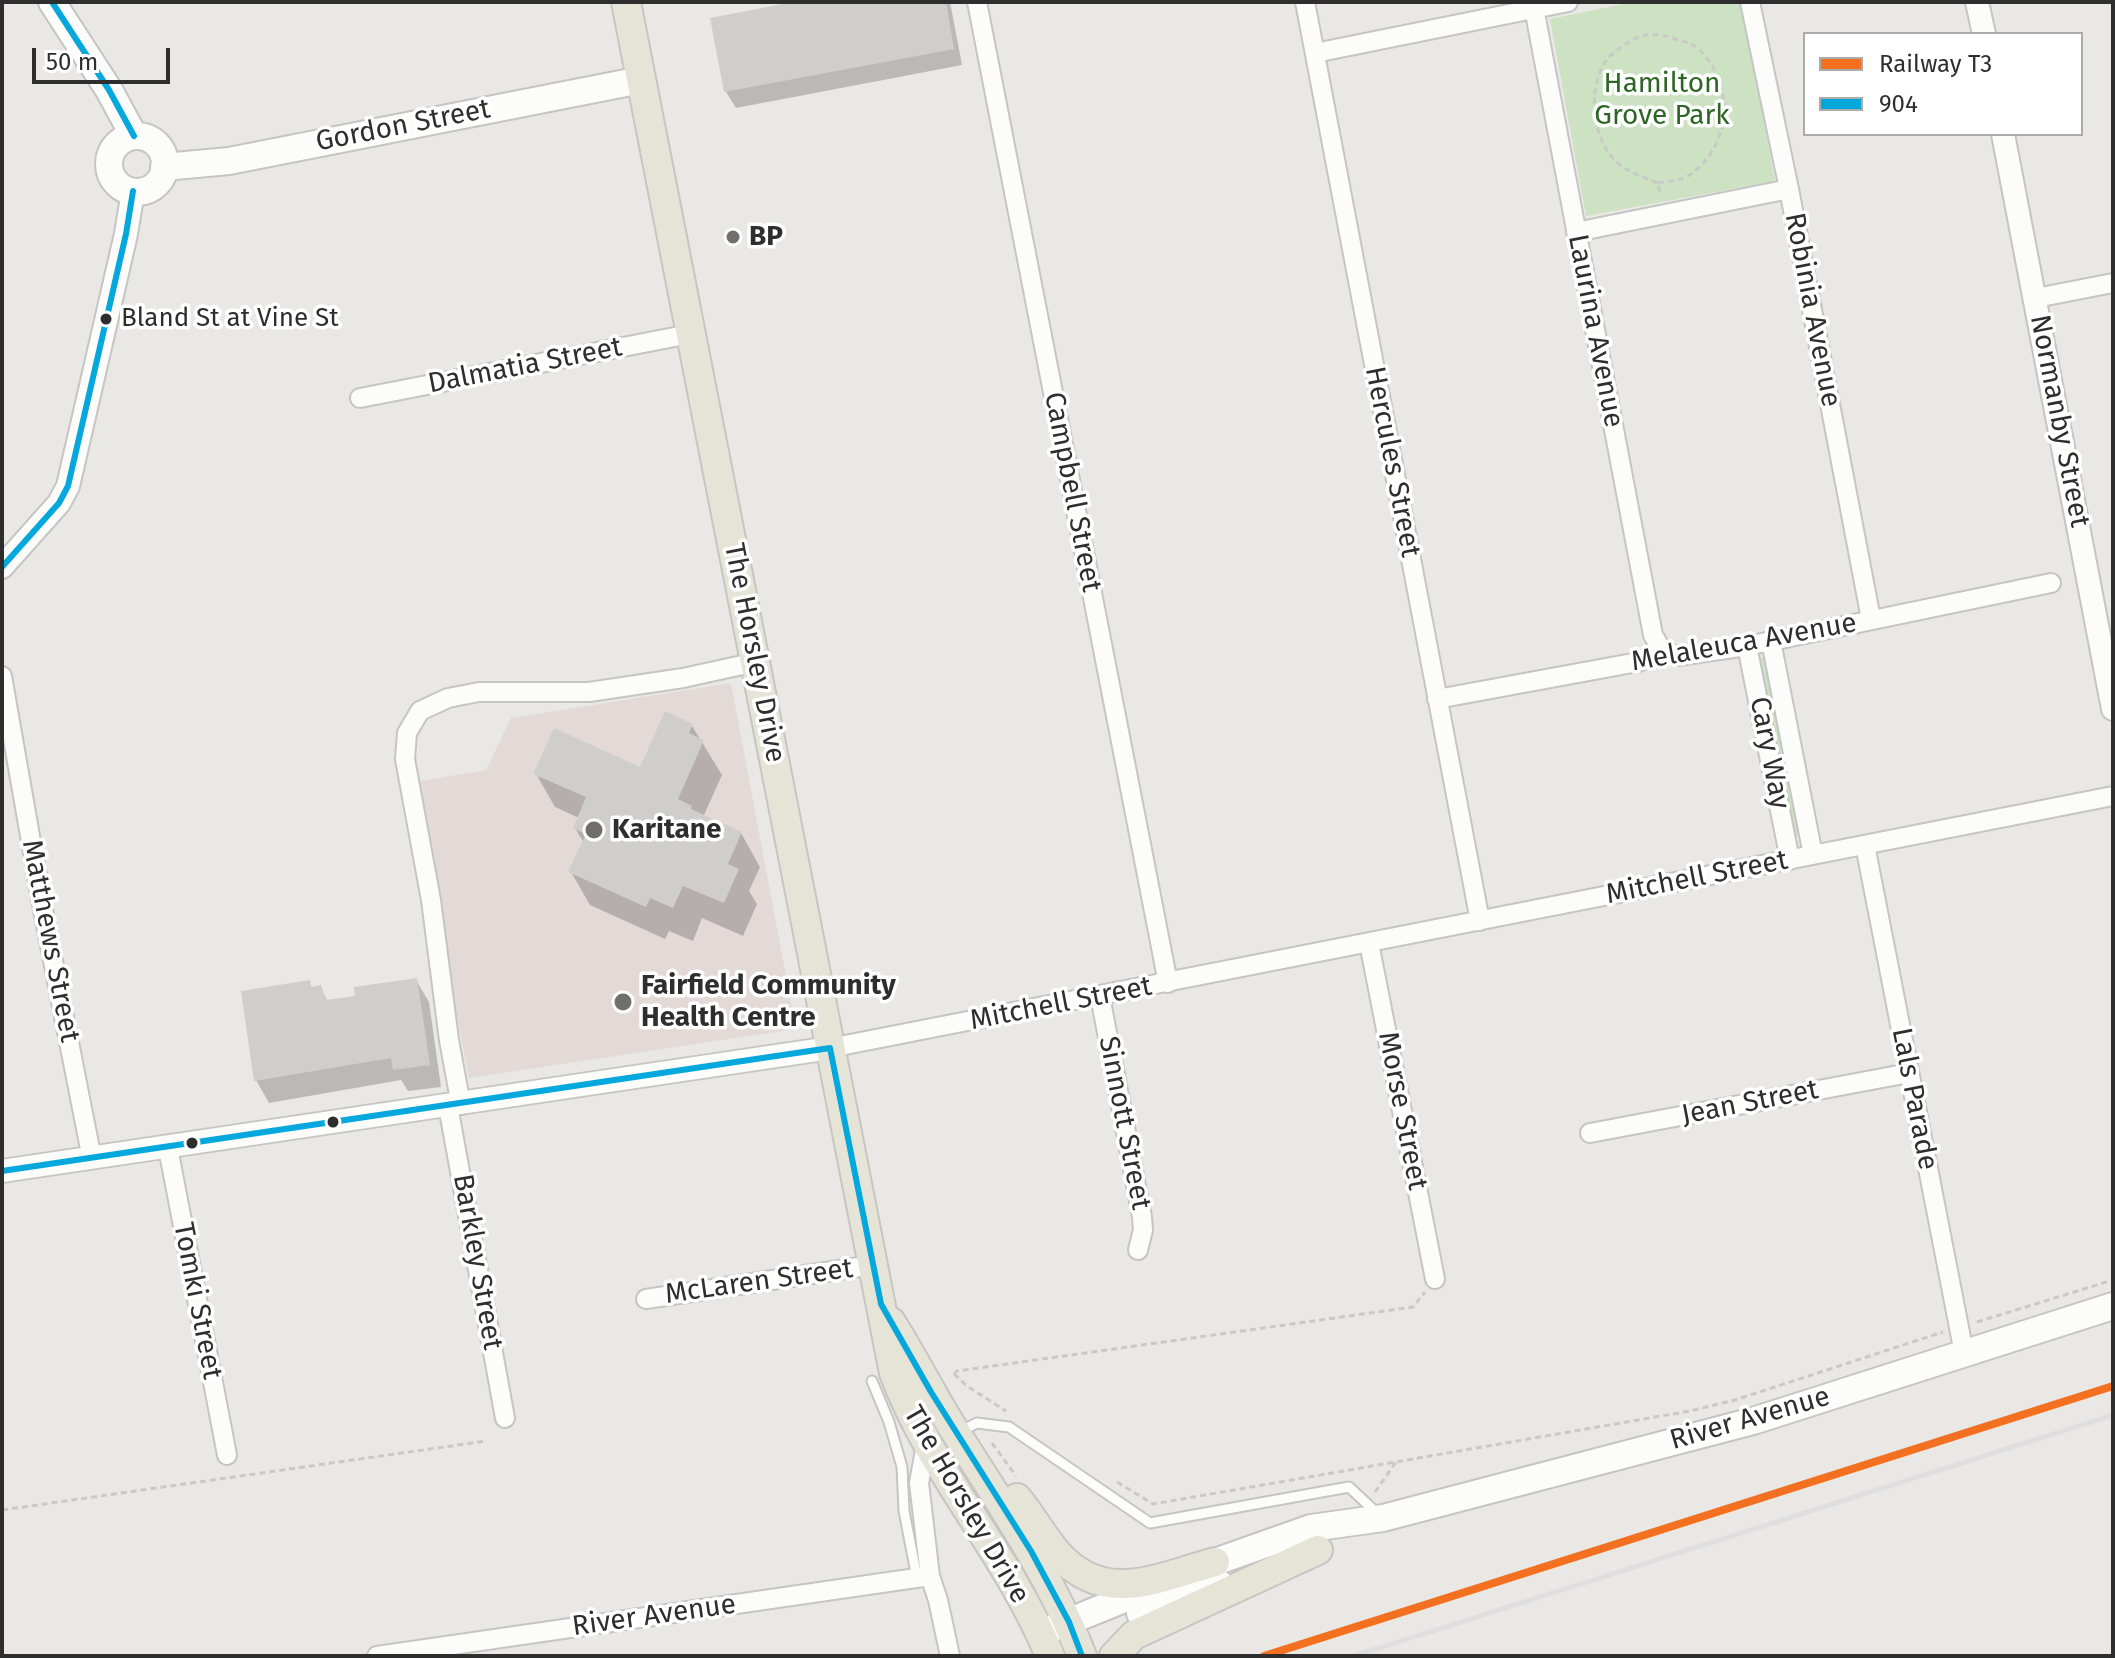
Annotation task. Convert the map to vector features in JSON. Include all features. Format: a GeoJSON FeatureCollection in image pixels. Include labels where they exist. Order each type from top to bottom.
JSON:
{"type":"FeatureCollection","features":[{"type":"Feature","properties":{"kind":"main road"},"geometry":{"type":"LineString","coordinates":[[52,2],[109,90],[134,136]]}},
{"type":"Feature","properties":{"kind":"main road","name":"The Horsley Drive"},"geometry":{"type":"LineString","coordinates":[[626,2],[894,1373],[908,1411],[926,1445],[994,1549],[1046,1646]]}},
{"type":"Feature","properties":{"kind":"main road","name":"Gordon Street"},"geometry":{"type":"LineString","coordinates":[[164,167],[229,161],[641,80]]}},
{"type":"Feature","properties":{"kind":"main road"},"geometry":{"type":"LineString","coordinates":[[134,136],[150,139],[157,144],[164,159],[157,183],[142,191],[133,191],[117,184],[109,159],[118,143],[134,136]]}},
{"type":"Feature","properties":{"kind":"main road","name":"The Horsley Drive"},"geometry":{"type":"LineString","coordinates":[[881,1304],[963,1444],[1031,1551],[1076,1639]]}},
{"type":"Feature","properties":{"kind":"main road","name":"River Avenue"},"geometry":{"type":"LineString","coordinates":[[1076,1639],[1215,1562],[1311,1528],[1383,1518],[1753,1421],[1962,1340],[2113,1306]]}},
{"type":"Feature","properties":{"kind":"main road"},"geometry":{"type":"LineString","coordinates":[[963,1444],[1001,1479],[1056,1552],[1072,1568],[1091,1580],[1122,1586],[1215,1562]]}},
{"type":"Feature","properties":{"kind":"main road","name":"River Avenue"},"geometry":{"type":"LineString","coordinates":[[1046,1646],[1076,1639],[1183,1596],[1318,1550],[1383,1518]]}},
{"type":"Feature","properties":{"kind":"main road"},"geometry":{"type":"LineString","coordinates":[[1114,1656],[1134,1635],[1318,1550]]}},
{"type":"Feature","properties":{"kind":"street","name":"Campbell Street"},"geometry":{"type":"LineString","coordinates":[[977,2],[1168,983]]}},
{"type":"Feature","properties":{"kind":"street","name":"Hercules Street"},"geometry":{"type":"LineString","coordinates":[[1305,2],[1480,921]]}},
{"type":"Feature","properties":{"kind":"street"},"geometry":{"type":"LineString","coordinates":[[1315,53],[1568,2]]}},
{"type":"Feature","properties":{"kind":"street","name":"Robinia Avenue"},"geometry":{"type":"LineString","coordinates":[[1750,2],[1871,619]]}},
{"type":"Feature","properties":{"kind":"street"},"geometry":{"type":"LineString","coordinates":[[1977,2],[1984,32]]}},
{"type":"Feature","properties":{"kind":"street","name":"Laurina Avenue"},"geometry":{"type":"LineString","coordinates":[[1534,8],[1653,635],[1663,652]]}},
{"type":"Feature","properties":{"kind":"street","name":"Normanby Street"},"geometry":{"type":"LineString","coordinates":[[2003,136],[2109,671],[2113,709]]}},
{"type":"Feature","properties":{"kind":"street"},"geometry":{"type":"LineString","coordinates":[[1576,232],[1789,189]]}},
{"type":"Feature","properties":{"kind":"street"},"geometry":{"type":"LineString","coordinates":[[2,567],[59,503],[68,486],[126,234],[133,191]]}},
{"type":"Feature","properties":{"kind":"street"},"geometry":{"type":"LineString","coordinates":[[2036,298],[2113,283]]}},
{"type":"Feature","properties":{"kind":"street","name":"Dalmatia Street"},"geometry":{"type":"LineString","coordinates":[[360,398],[690,334]]}},
{"type":"Feature","properties":{"kind":"street","name":"Melaleuca Avenue"},"geometry":{"type":"LineString","coordinates":[[1437,699],[1638,662],[1663,652],[1678,656],[1747,646],[2051,583]]}},
{"type":"Feature","properties":{"kind":"street","name":"Cary Way"},"geometry":{"type":"LineString","coordinates":[[1771,641],[1813,855]]}},
{"type":"Feature","properties":{"kind":"street","name":"Cary Way"},"geometry":{"type":"LineString","coordinates":[[1747,646],[1790,860]]}},
{"type":"Feature","properties":{"kind":"street","name":"Barkley Street"},"geometry":{"type":"LineString","coordinates":[[505,1418],[455,1105],[431,900],[405,759],[407,733],[420,711],[448,698],[479,692],[589,692],[683,678],[756,662]]}},
{"type":"Feature","properties":{"kind":"street","name":"Matthews Street"},"geometry":{"type":"LineString","coordinates":[[2,676],[43,910],[92,1159]]}},
{"type":"Feature","properties":{"kind":"street","name":"Mitchell Street"},"geometry":{"type":"LineString","coordinates":[[2,1171],[830,1048],[2113,796]]}},
{"type":"Feature","properties":{"kind":"street","name":"Lals Parade"},"geometry":{"type":"LineString","coordinates":[[1865,845],[1962,1340]]}},
{"type":"Feature","properties":{"kind":"street","name":"Morse Street"},"geometry":{"type":"LineString","coordinates":[[1369,943],[1435,1279]]}},
{"type":"Feature","properties":{"kind":"street","name":"Sinnott Street"},"geometry":{"type":"LineString","coordinates":[[1100,996],[1142,1217],[1143,1230],[1138,1250]]}},
{"type":"Feature","properties":{"kind":"street","name":"Jean Street"},"geometry":{"type":"LineString","coordinates":[[1590,1133],[1909,1073]]}},
{"type":"Feature","properties":{"kind":"street","name":"Tomki Street"},"geometry":{"type":"LineString","coordinates":[[168,1148],[227,1455]]}},
{"type":"Feature","properties":{"kind":"street","name":"McLaren Street"},"geometry":{"type":"LineString","coordinates":[[646,1299],[872,1265]]}},
{"type":"Feature","properties":{"kind":"street"},"geometry":{"type":"LineString","coordinates":[[926,1445],[919,1483],[923,1577],[938,1600],[950,1656]]}},
{"type":"Feature","properties":{"kind":"street","name":"River Avenue"},"geometry":{"type":"LineString","coordinates":[[377,1656],[923,1577]]}},
{"type":"Feature","properties":{"kind":"lane"},"geometry":{"type":"LineString","coordinates":[[872,1381],[889,1422],[902,1467],[904,1511],[923,1577]]}},
{"type":"Feature","properties":{"kind":"lane"},"geometry":{"type":"LineString","coordinates":[[963,1444],[977,1423],[1009,1427],[1150,1523],[1349,1487],[1383,1518]]}},
{"type":"Feature","properties":{"kind":"path"},"geometry":{"type":"LineString","coordinates":[[1642,35],[1665,35],[1695,45],[1718,76],[1724,100],[1719,139],[1707,158],[1685,178],[1658,183],[1625,169],[1611,156],[1600,136],[1595,115],[1595,90],[1602,66],[1619,48],[1642,35]]}},
{"type":"Feature","properties":{"kind":"path"},"geometry":{"type":"LineString","coordinates":[[1658,183],[1663,214]]}},
{"type":"Feature","properties":{"kind":"path"},"geometry":{"type":"LineString","coordinates":[[954,1374],[957,1371],[1413,1307],[1435,1279]]}},
{"type":"Feature","properties":{"kind":"path"},"geometry":{"type":"LineString","coordinates":[[1153,1504],[1690,1411],[1962,1340],[2113,1280]]}},
{"type":"Feature","properties":{"kind":"path"},"geometry":{"type":"LineString","coordinates":[[2,1510],[486,1441]]}},
{"type":"Feature","properties":{"kind":"shaded area"},"geometry":{"type":"Polygon","coordinates":[[[731,683],[796,1029],[469,1078],[449,976],[440,896],[420,781],[486,770],[511,718],[731,683]]]}},
{"type":"Feature","properties":{"kind":"green space","name":"Hamilton Grove Park"},"geometry":{"type":"Polygon","coordinates":[[[1633,2],[1742,2],[1775,181],[1586,216],[1550,19],[1633,2]]]}},
{"type":"Feature","properties":{"kind":"green space"},"geometry":{"type":"Polygon","coordinates":[[[1766,657],[1803,835],[1792,838],[1757,659],[1766,657]]]}},
{"type":"Feature","properties":{"kind":"building"},"geometry":{"type":"Polygon","coordinates":[[[793,2],[946,2],[954,49],[724,92],[710,18],[793,2]]]}},
{"type":"Feature","properties":{"kind":"building"},"geometry":{"type":"Polygon","coordinates":[[[665,711],[693,724],[689,733],[704,740],[678,799],[692,806],[691,809],[742,832],[728,864],[739,869],[724,903],[683,886],[673,908],[650,898],[646,907],[568,872],[586,834],[573,828],[586,797],[533,774],[554,728],[640,767],[665,711]]]}},
{"type":"Feature","properties":{"kind":"building"},"geometry":{"type":"Polygon","coordinates":[[[417,978],[430,1065],[393,1070],[391,1058],[254,1081],[241,991],[310,980],[311,987],[321,985],[326,1000],[355,996],[354,987],[417,978]]]}},
{"type":"Feature","properties":{"kind":"railway"},"geometry":{"type":"LineString","coordinates":[[1354,1656],[2113,1415]]}},
{"type":"Feature","properties":{"kind":"rail line","name":"T3"},"geometry":{"type":"LineString","coordinates":[[1264,1656],[2113,1386]]}},
{"type":"Feature","properties":{"kind":"transit line","name":"904"},"geometry":{"type":"LineString","coordinates":[[52,2],[109,90],[134,136]]}},
{"type":"Feature","properties":{"kind":"transit line","name":"904"},"geometry":{"type":"LineString","coordinates":[[2,567],[59,503],[68,486],[126,234],[133,191]]}},
{"type":"Feature","properties":{"kind":"transit line","name":"904"},"geometry":{"type":"LineString","coordinates":[[830,1048],[881,1304],[931,1392],[1031,1551],[1069,1622],[1082,1656]]}},
{"type":"Feature","properties":{"kind":"transit line","name":"904"},"geometry":{"type":"LineString","coordinates":[[2,1171],[830,1048]]}},
{"type":"Feature","properties":{"kind":"place","name":"BP"},"geometry":{"type":"Point","coordinates":[733,237]}},
{"type":"Feature","properties":{"kind":"place","name":"Bland St at Vine St"},"geometry":{"type":"Point","coordinates":[106,319]}},
{"type":"Feature","properties":{"kind":"place","name":"Karitane"},"geometry":{"type":"Point","coordinates":[594,830]}},
{"type":"Feature","properties":{"kind":"place","name":"Fairfield Community Health Centre"},"geometry":{"type":"Point","coordinates":[623,1002]}}]}
